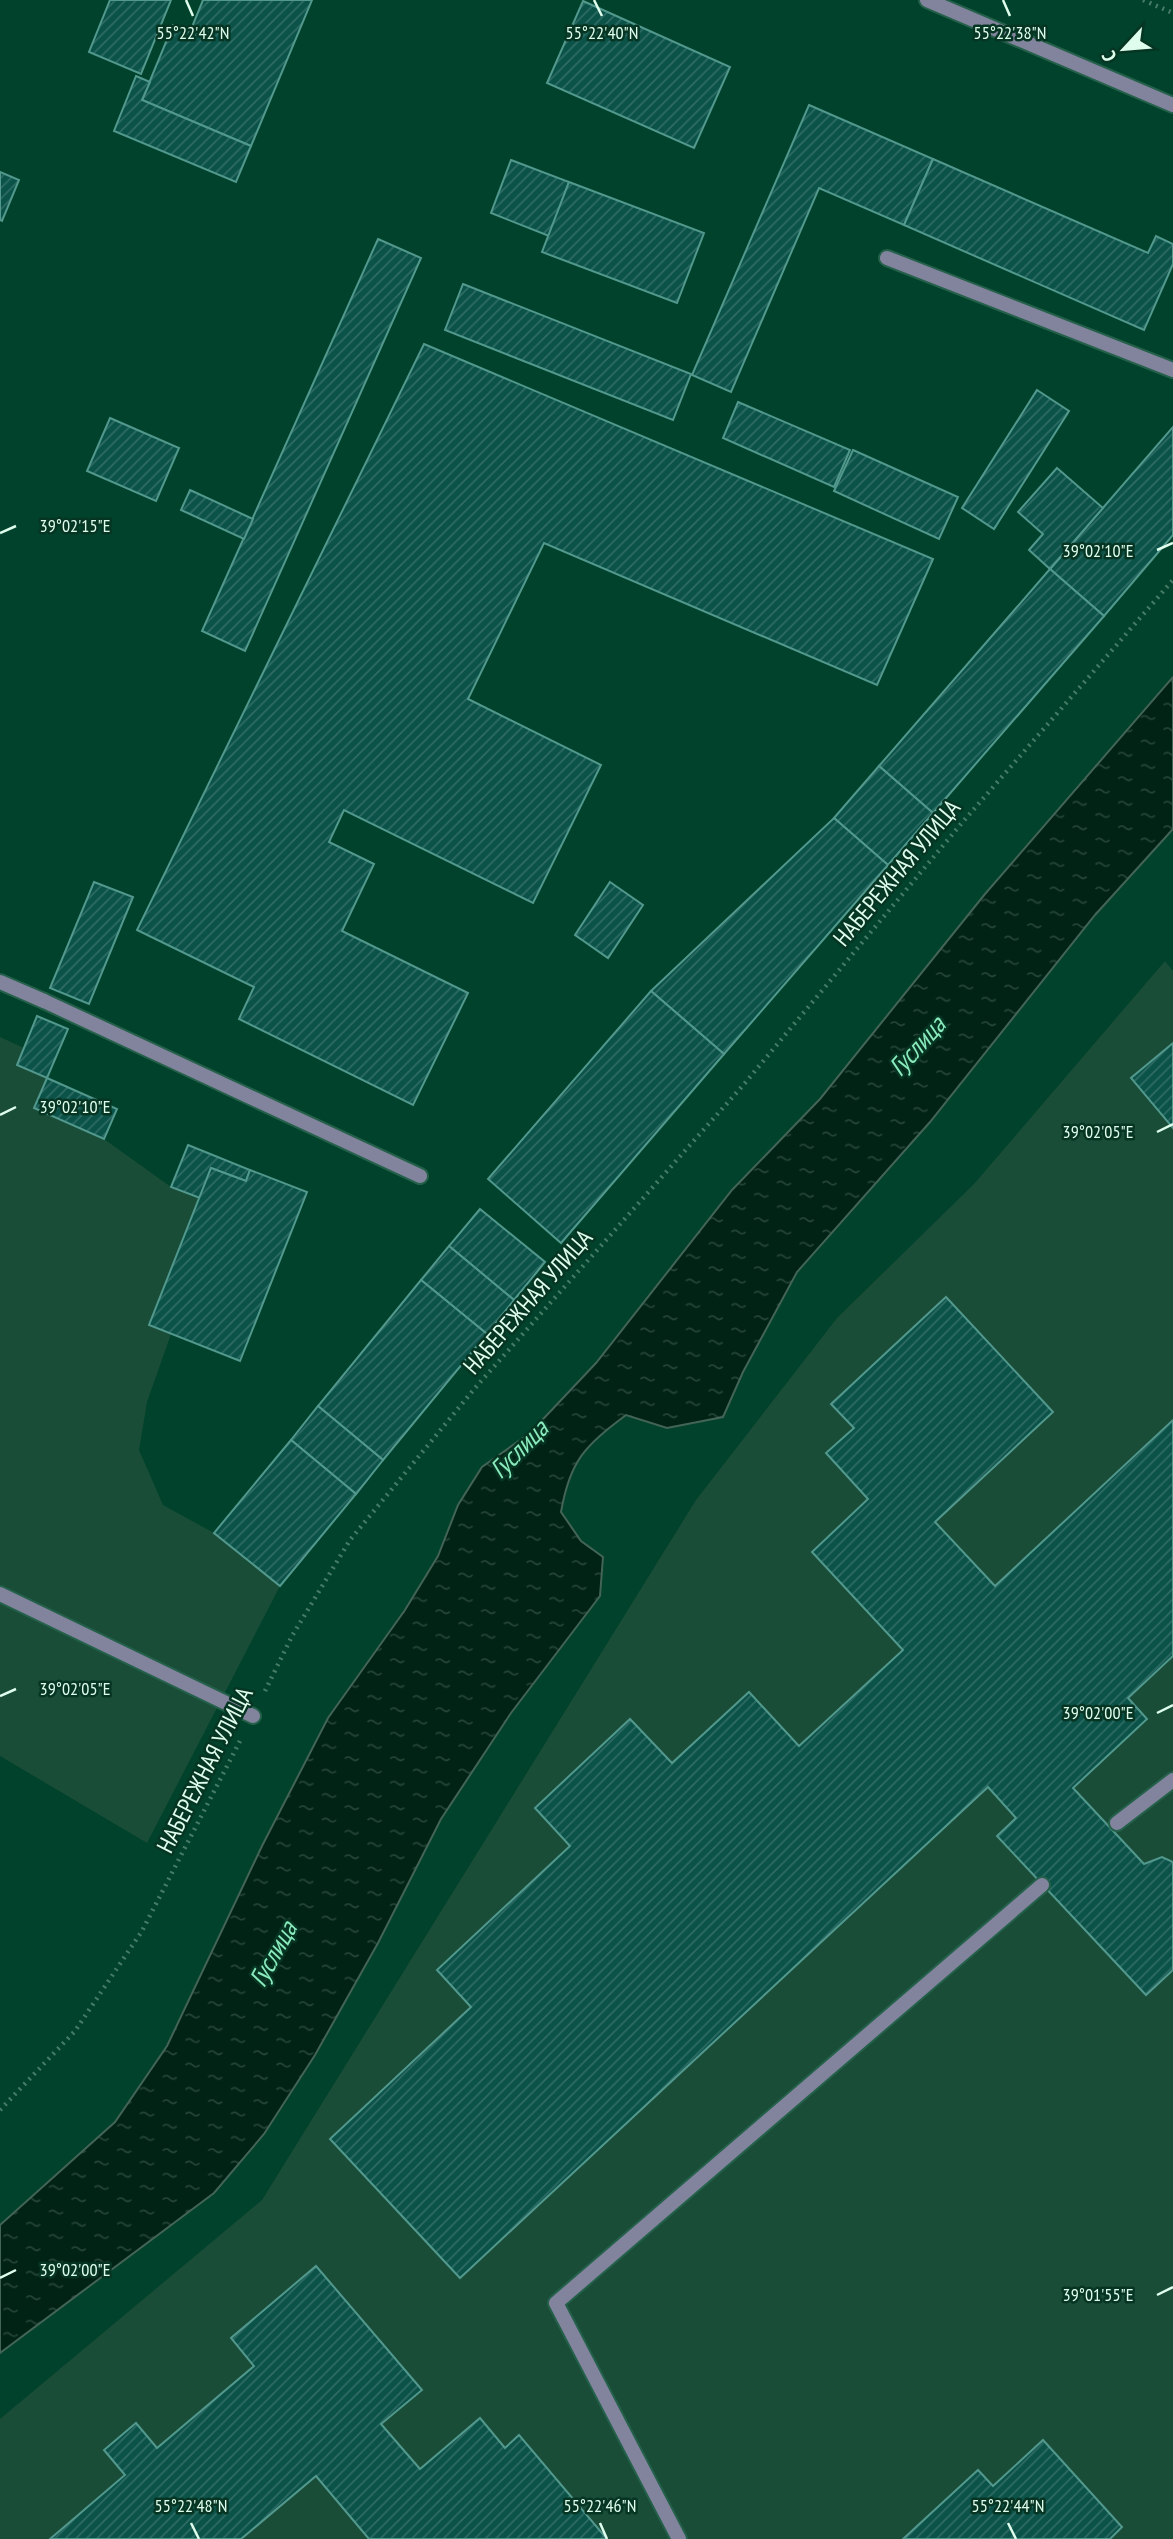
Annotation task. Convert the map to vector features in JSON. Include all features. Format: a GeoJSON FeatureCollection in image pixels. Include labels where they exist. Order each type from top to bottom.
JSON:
{"type":"FeatureCollection","features":[{"type":"Feature","properties":{"kind":"street"},"geometry":{"type":"LineString","coordinates":[[928,0],[1173,105]]}},
{"type":"Feature","properties":{"kind":"street"},"geometry":{"type":"LineString","coordinates":[[887,258],[1173,370]]}},
{"type":"Feature","properties":{"kind":"street"},"geometry":{"type":"LineString","coordinates":[[0,982],[420,1176]]}},
{"type":"Feature","properties":{"kind":"street"},"geometry":{"type":"LineString","coordinates":[[0,1594],[253,1716]]}},
{"type":"Feature","properties":{"kind":"street"},"geometry":{"type":"LineString","coordinates":[[1117,1823],[1173,1780]]}},
{"type":"Feature","properties":{"kind":"street"},"geometry":{"type":"LineString","coordinates":[[679,2539],[556,2303],[1041,1885]]}},
{"type":"Feature","properties":{"kind":"path"},"geometry":{"type":"LineString","coordinates":[[1143,0],[1173,13]]}},
{"type":"Feature","properties":{"kind":"path","name":"НАБЕРЕЖНАЯ УЛИЦА"},"geometry":{"type":"LineString","coordinates":[[0,2110],[75,2031],[142,1931],[292,1636],[350,1540],[475,1388],[745,1083],[961,824],[1173,580]]}},
{"type":"Feature","properties":{"kind":"shaded area"},"geometry":{"type":"Polygon","coordinates":[[[1165,961],[1173,971],[1173,2539],[0,2539],[0,2419],[262,2200],[696,1500],[837,1318],[974,1184],[1165,961]]]}},
{"type":"Feature","properties":{"kind":"shaded area"},"geometry":{"type":"Polygon","coordinates":[[[0,1037],[24,1048],[17,1065],[47,1078],[34,1108],[104,1139],[171,1187],[200,1198],[150,1325],[171,1334],[147,1402],[139,1450],[163,1505],[214,1533],[280,1586],[147,1843],[0,1756],[0,1037]]]}},
{"type":"Feature","properties":{"kind":"water","name":"Гуслица"},"geometry":{"type":"Polygon","coordinates":[[[1173,677],[1173,829],[1095,915],[930,1122],[797,1272],[743,1372],[723,1417],[667,1428],[626,1415],[590,1446],[575,1467],[569,1479],[561,1512],[581,1541],[603,1557],[600,1596],[511,1713],[441,1819],[378,1943],[315,2055],[264,2134],[214,2193],[0,2353],[0,2225],[115,2122],[167,2046],[262,1846],[328,1718],[405,1610],[438,1556],[458,1505],[482,1467],[530,1433],[596,1363],[732,1190],[820,1099],[985,894],[1173,677]]]}},
{"type":"Feature","properties":{"kind":"building"},"geometry":{"type":"Polygon","coordinates":[[[110,0],[171,0],[141,74],[89,52],[110,0]]]}},
{"type":"Feature","properties":{"kind":"building"},"geometry":{"type":"Polygon","coordinates":[[[203,0],[312,0],[251,146],[142,100],[173,25],[190,32],[203,0]]]}},
{"type":"Feature","properties":{"kind":"building"},"geometry":{"type":"Polygon","coordinates":[[[583,1],[730,67],[694,148],[547,83],[583,1]]]}},
{"type":"Feature","properties":{"kind":"building"},"geometry":{"type":"Polygon","coordinates":[[[136,76],[150,82],[142,100],[251,146],[236,182],[114,131],[136,76]]]}},
{"type":"Feature","properties":{"kind":"building"},"geometry":{"type":"Polygon","coordinates":[[[809,105],[933,159],[904,225],[819,188],[731,392],[692,375],[809,105]]]}},
{"type":"Feature","properties":{"kind":"building"},"geometry":{"type":"Polygon","coordinates":[[[933,159],[1148,253],[1156,236],[1173,244],[1173,264],[1144,330],[904,225],[933,159]]]}},
{"type":"Feature","properties":{"kind":"building"},"geometry":{"type":"Polygon","coordinates":[[[511,160],[569,182],[549,236],[491,213],[511,160]]]}},
{"type":"Feature","properties":{"kind":"building"},"geometry":{"type":"Polygon","coordinates":[[[0,172],[19,180],[2,221],[0,220],[0,172]]]}},
{"type":"Feature","properties":{"kind":"building"},"geometry":{"type":"Polygon","coordinates":[[[569,182],[704,233],[677,303],[542,252],[569,182]]]}},
{"type":"Feature","properties":{"kind":"building"},"geometry":{"type":"Polygon","coordinates":[[[378,239],[421,258],[245,651],[202,631],[378,239]]]}},
{"type":"Feature","properties":{"kind":"building"},"geometry":{"type":"Polygon","coordinates":[[[463,284],[691,374],[673,420],[445,330],[463,284]]]}},
{"type":"Feature","properties":{"kind":"building"},"geometry":{"type":"Polygon","coordinates":[[[424,344],[933,559],[877,685],[544,543],[468,699],[601,765],[533,903],[344,810],[329,842],[374,864],[342,931],[468,993],[413,1105],[239,1019],[254,987],[137,930],[424,344]]]}},
{"type":"Feature","properties":{"kind":"building"},"geometry":{"type":"Polygon","coordinates":[[[1037,390],[1069,411],[994,529],[962,508],[1037,390]]]}},
{"type":"Feature","properties":{"kind":"building"},"geometry":{"type":"Polygon","coordinates":[[[738,402],[850,450],[834,487],[723,438],[738,402]]]}},
{"type":"Feature","properties":{"kind":"building"},"geometry":{"type":"Polygon","coordinates":[[[110,418],[179,448],[156,501],[87,471],[110,418]]]}},
{"type":"Feature","properties":{"kind":"building"},"geometry":{"type":"Polygon","coordinates":[[[1173,427],[1173,535],[1104,616],[1050,569],[1173,427]]]}},
{"type":"Feature","properties":{"kind":"building"},"geometry":{"type":"Polygon","coordinates":[[[853,450],[958,497],[939,539],[834,491],[853,450]]]}},
{"type":"Feature","properties":{"kind":"building"},"geometry":{"type":"Polygon","coordinates":[[[1057,468],[1103,508],[1050,569],[1029,550],[1043,534],[1018,512],[1057,468]]]}},
{"type":"Feature","properties":{"kind":"building"},"geometry":{"type":"Polygon","coordinates":[[[190,490],[253,519],[244,539],[181,510],[190,490]]]}},
{"type":"Feature","properties":{"kind":"building"},"geometry":{"type":"Polygon","coordinates":[[[1050,569],[1104,616],[933,813],[879,766],[1050,569]]]}},
{"type":"Feature","properties":{"kind":"building"},"geometry":{"type":"Polygon","coordinates":[[[879,766],[933,813],[888,865],[834,818],[879,766]]]}},
{"type":"Feature","properties":{"kind":"building"},"geometry":{"type":"Polygon","coordinates":[[[834,818],[888,865],[724,1054],[651,991],[834,818]]]}},
{"type":"Feature","properties":{"kind":"building"},"geometry":{"type":"Polygon","coordinates":[[[94,882],[133,897],[89,1004],[50,988],[94,882]]]}},
{"type":"Feature","properties":{"kind":"building"},"geometry":{"type":"Polygon","coordinates":[[[610,882],[643,905],[608,958],[575,935],[610,882]]]}},
{"type":"Feature","properties":{"kind":"building"},"geometry":{"type":"Polygon","coordinates":[[[651,991],[724,1054],[561,1243],[488,1179],[651,991]]]}},
{"type":"Feature","properties":{"kind":"building"},"geometry":{"type":"Polygon","coordinates":[[[37,1016],[68,1029],[47,1078],[17,1065],[37,1016]]]}},
{"type":"Feature","properties":{"kind":"building"},"geometry":{"type":"Polygon","coordinates":[[[1173,1043],[1173,1128],[1131,1078],[1173,1043]]]}},
{"type":"Feature","properties":{"kind":"building"},"geometry":{"type":"Polygon","coordinates":[[[47,1078],[117,1109],[104,1139],[34,1108],[47,1078]]]}},
{"type":"Feature","properties":{"kind":"building"},"geometry":{"type":"Polygon","coordinates":[[[188,1145],[250,1170],[246,1181],[211,1168],[200,1198],[171,1187],[188,1145]]]}},
{"type":"Feature","properties":{"kind":"building"},"geometry":{"type":"Polygon","coordinates":[[[211,1168],[246,1181],[250,1170],[307,1192],[240,1361],[149,1325],[211,1168]]]}},
{"type":"Feature","properties":{"kind":"building"},"geometry":{"type":"Polygon","coordinates":[[[480,1209],[545,1262],[514,1300],[449,1246],[480,1209]]]}},
{"type":"Feature","properties":{"kind":"building"},"geometry":{"type":"Polygon","coordinates":[[[449,1246],[514,1300],[487,1334],[421,1280],[449,1246]]]}},
{"type":"Feature","properties":{"kind":"building"},"geometry":{"type":"Polygon","coordinates":[[[421,1280],[487,1334],[383,1460],[318,1406],[421,1280]]]}},
{"type":"Feature","properties":{"kind":"building"},"geometry":{"type":"Polygon","coordinates":[[[946,1297],[1053,1412],[935,1522],[995,1586],[1173,1420],[1173,1656],[1128,1698],[1147,1719],[1073,1788],[1144,1864],[1162,1857],[1173,1862],[1173,1970],[1146,1995],[997,1836],[1016,1818],[988,1787],[460,2278],[330,2139],[471,2007],[437,1970],[570,1846],[535,1808],[630,1719],[672,1763],[749,1692],[799,1746],[903,1650],[812,1552],[868,1499],[826,1453],[854,1428],[831,1404],[946,1297]]]}},
{"type":"Feature","properties":{"kind":"building"},"geometry":{"type":"Polygon","coordinates":[[[318,1406],[383,1460],[356,1494],[291,1440],[318,1406]]]}},
{"type":"Feature","properties":{"kind":"building"},"geometry":{"type":"Polygon","coordinates":[[[291,1440],[356,1494],[280,1586],[214,1533],[291,1440]]]}},
{"type":"Feature","properties":{"kind":"building"},"geometry":{"type":"Polygon","coordinates":[[[316,2266],[422,2390],[381,2424],[420,2469],[480,2418],[505,2448],[519,2435],[607,2539],[369,2539],[316,2476],[241,2539],[50,2539],[125,2475],[104,2450],[136,2423],[157,2448],[254,2366],[231,2338],[316,2266]]]}},
{"type":"Feature","properties":{"kind":"building"},"geometry":{"type":"Polygon","coordinates":[[[1043,2440],[1122,2527],[1110,2539],[903,2539],[978,2470],[993,2486],[1043,2440]]]}}]}
